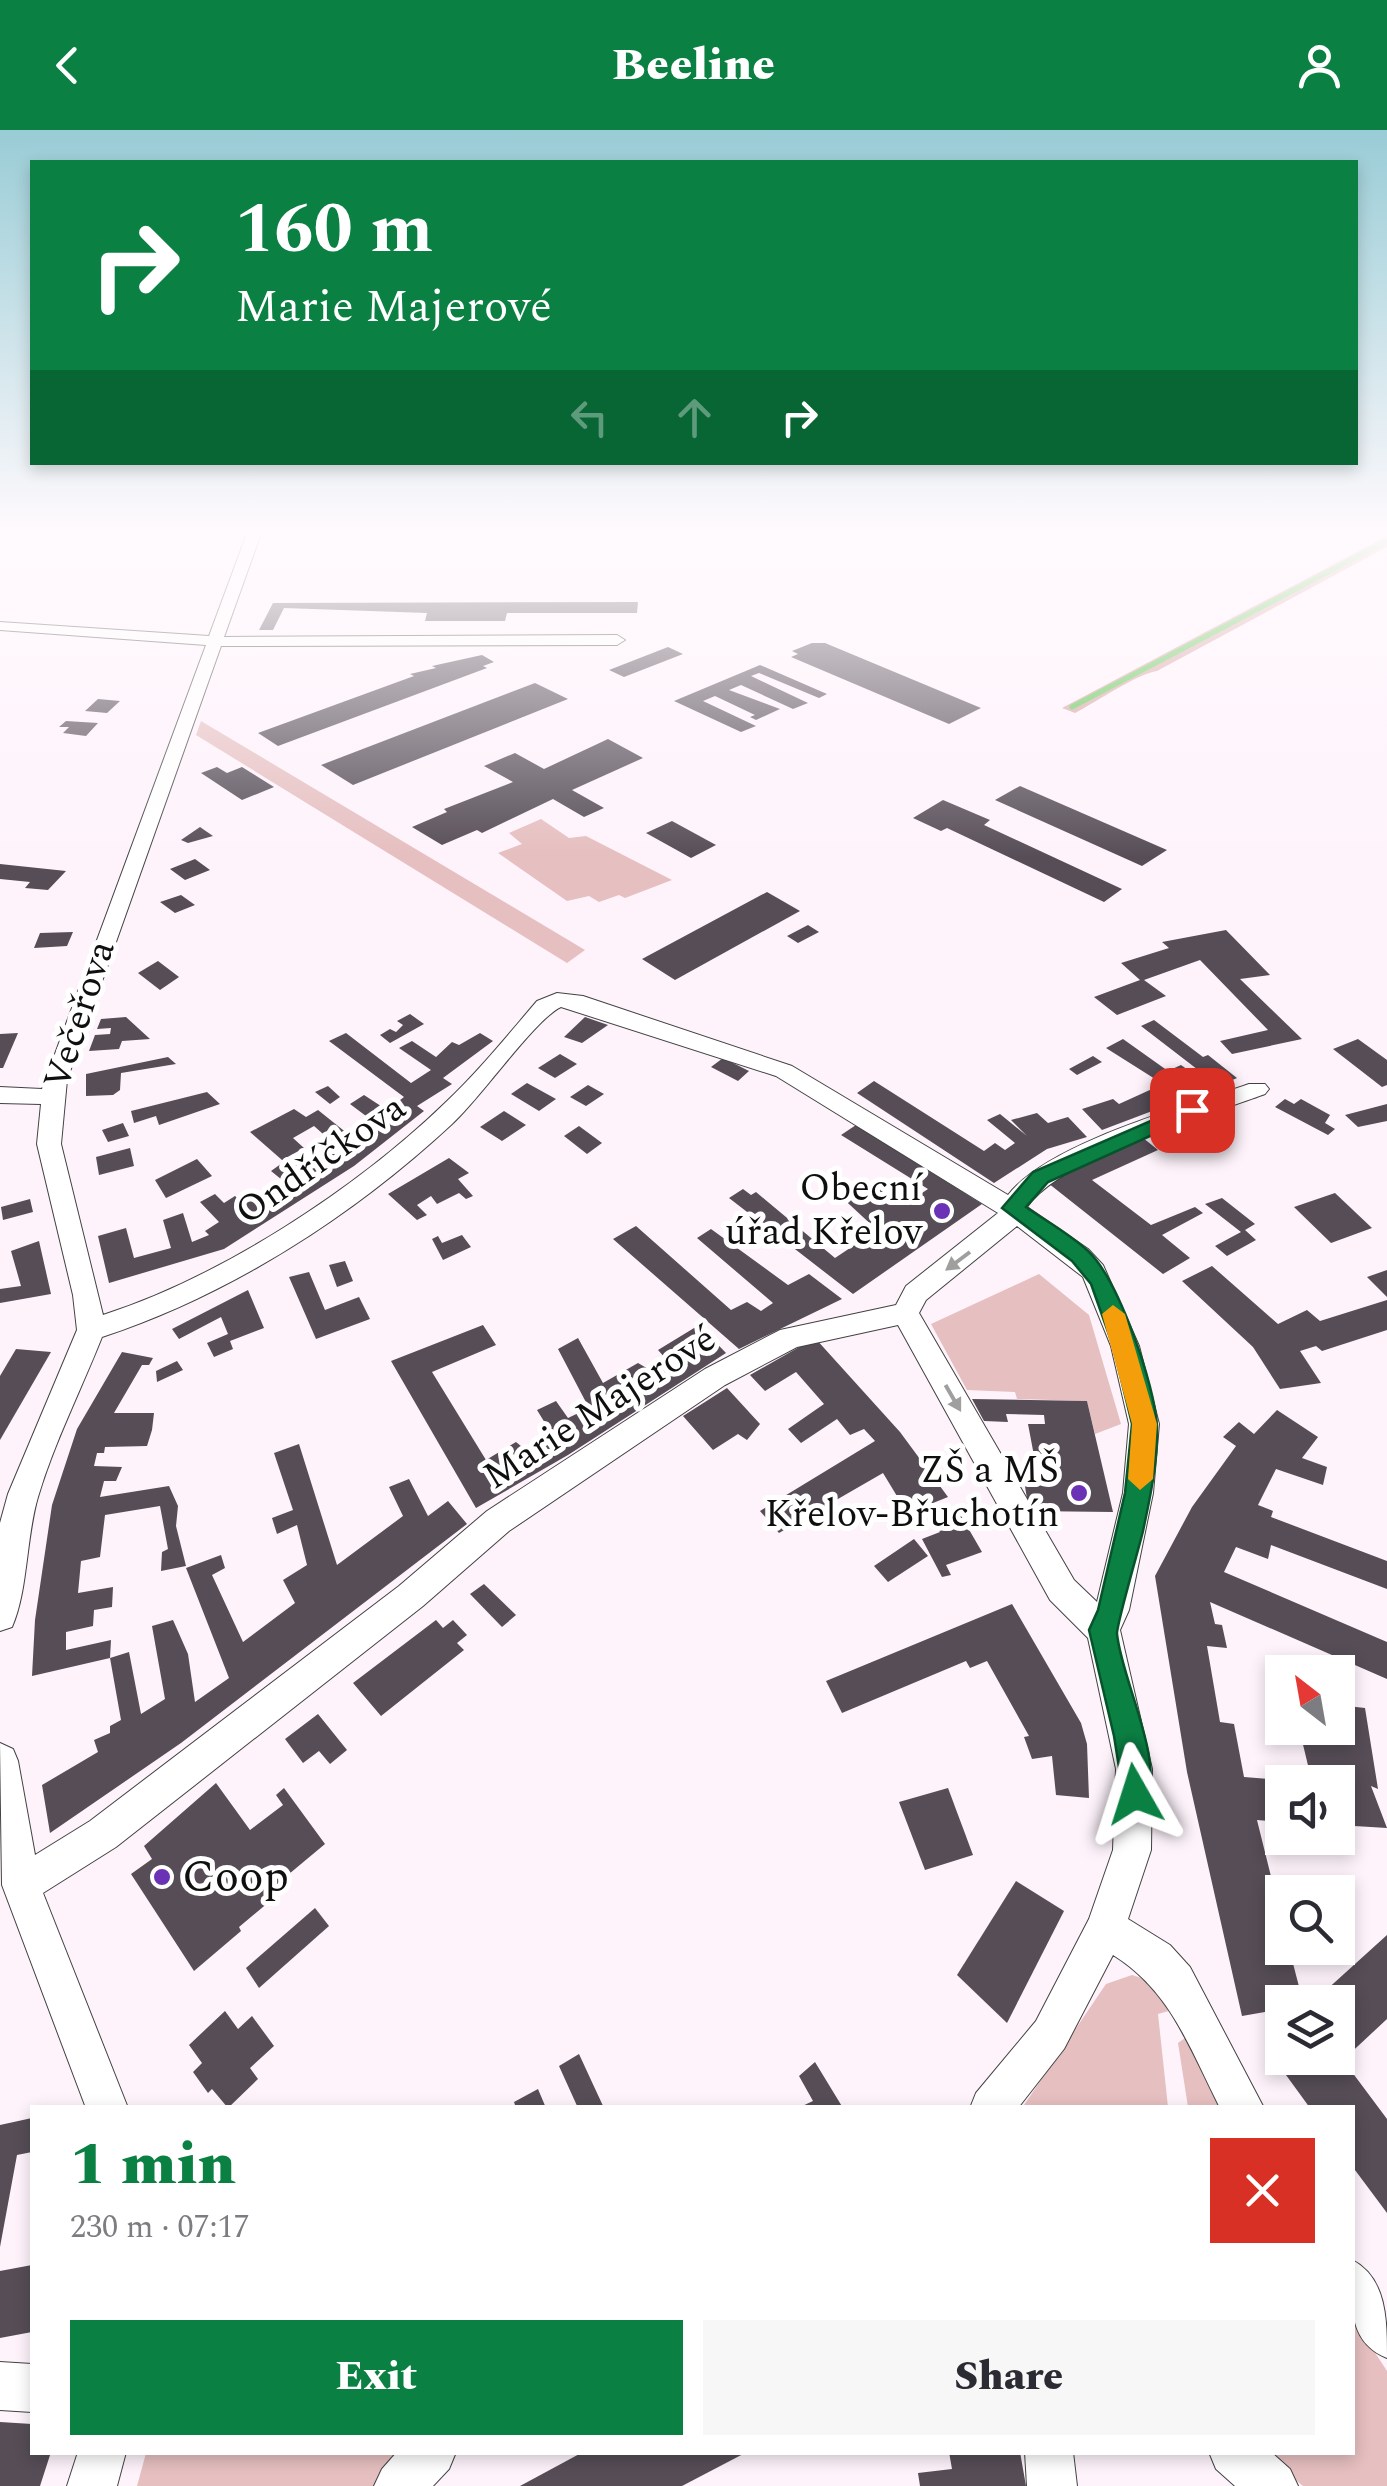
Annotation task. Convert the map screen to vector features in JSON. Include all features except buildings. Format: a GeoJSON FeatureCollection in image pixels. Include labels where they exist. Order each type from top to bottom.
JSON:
{"type":"FeatureCollection","features":[{"type":"Feature","properties":{"kind":"street"},"geometry":{"type":"LineString","coordinates":[[160,638],[214,642],[617,640]]}},
{"type":"Feature","properties":{"kind":"street","name":"Večeřova"},"geometry":{"type":"LineString","coordinates":[[91,1330],[87,1295],[48,1144],[51,1097],[61,1058],[216,638]]}},
{"type":"Feature","properties":{"kind":"street","name":"Ondříčkova"},"geometry":{"type":"LineString","coordinates":[[91,1330],[132,1318],[210,1278],[360,1185],[445,1118],[546,1006],[557,1000],[731,1050],[784,1072],[1012,1208]]}},
{"type":"Feature","properties":{"kind":"street"},"geometry":{"type":"LineString","coordinates":[[993,2105],[1050,2035],[1106,1928],[1132,1850],[1135,1794],[1129,1736],[1102,1630],[1062,1590],[905,1313],[908,1300],[999,1230],[1032,1184],[1054,1169],[1166,1119],[1257,1089]]}},
{"type":"Feature","properties":{"kind":"street"},"geometry":{"type":"LineString","coordinates":[[0,1095],[51,1097]]}},
{"type":"Feature","properties":{"kind":"street"},"geometry":{"type":"LineString","coordinates":[[1012,1208],[1094,1272],[1106,1291],[1138,1393],[1145,1448],[1112,1610],[1102,1630]]}},
{"type":"Feature","properties":{"kind":"street","name":"Marie Majerové"},"geometry":{"type":"LineString","coordinates":[[21,1885],[103,1834],[411,1596],[514,1509],[716,1377],[790,1338],[905,1313]]}},
{"type":"Feature","properties":{"kind":"street"},"geometry":{"type":"LineString","coordinates":[[0,1616],[23,1494],[91,1330]]}},
{"type":"Feature","properties":{"kind":"street"},"geometry":{"type":"LineString","coordinates":[[0,1761],[21,1885],[106,2105]]}},
{"type":"Feature","properties":{"kind":"street"},"geometry":{"type":"LineString","coordinates":[[1106,1928],[1156,1959],[1176,1981],[1241,2105]]}},
{"type":"Feature","properties":{"kind":"street"},"geometry":{"type":"LineString","coordinates":[[1355,2287],[1387,2335]]}},
{"type":"Feature","properties":{"kind":"street"},"geometry":{"type":"LineString","coordinates":[[0,2386],[30,2388]]}},
{"type":"Feature","properties":{"kind":"street"},"geometry":{"type":"LineString","coordinates":[[92,2486],[101,2455]]}},
{"type":"Feature","properties":{"kind":"street"},"geometry":{"type":"LineString","coordinates":[[399,2486],[429,2455]]}},
{"type":"Feature","properties":{"kind":"street"},"geometry":{"type":"LineString","coordinates":[[1049,2455],[1052,2486]]}},
{"type":"Feature","properties":{"kind":"street"},"geometry":{"type":"LineString","coordinates":[[1237,2455],[1273,2486]]}},
{"type":"Feature","properties":{"kind":"shaded area"},"geometry":{"type":"Polygon","coordinates":[[[1194,638],[1218,638],[1075,713],[1062,708],[1194,638]]]}},
{"type":"Feature","properties":{"kind":"shaded area"},"geometry":{"type":"Polygon","coordinates":[[[201,721],[585,950],[567,963],[196,735],[201,721]]]}},
{"type":"Feature","properties":{"kind":"shaded area"},"geometry":{"type":"Polygon","coordinates":[[[541,819],[569,838],[586,836],[672,880],[625,898],[619,895],[599,902],[589,896],[567,901],[498,853],[522,844],[509,833],[541,819]]]}},
{"type":"Feature","properties":{"kind":"shaded area"},"geometry":{"type":"Polygon","coordinates":[[[1039,1274],[1089,1315],[1121,1424],[1095,1434],[1087,1401],[1017,1399],[1015,1392],[967,1390],[931,1324],[1039,1274]]]}},
{"type":"Feature","properties":{"kind":"shaded area"},"geometry":{"type":"Polygon","coordinates":[[[1132,1975],[1148,1980],[1172,2010],[1158,2014],[1168,2105],[1024,2105],[1106,1984],[1132,1975]]]}},
{"type":"Feature","properties":{"kind":"shaded area"},"geometry":{"type":"Polygon","coordinates":[[[1185,2038],[1218,2105],[1188,2105],[1178,2043],[1185,2038]]]}},
{"type":"Feature","properties":{"kind":"shaded area"},"geometry":{"type":"Polygon","coordinates":[[[1355,2322],[1387,2371],[1387,2486],[1303,2486],[1265,2455],[1355,2455],[1355,2322]]]}},
{"type":"Feature","properties":{"kind":"shaded area"},"geometry":{"type":"Polygon","coordinates":[[[145,2455],[399,2455],[382,2486],[137,2486],[145,2455]]]}},
{"type":"Feature","properties":{"kind":"waterway"},"geometry":{"type":"LineString","coordinates":[[1072,707],[1203,638]]}},
{"type":"Feature","properties":{"kind":"slow traffic"},"geometry":{"type":"LineString","coordinates":[[1113,1314],[1144,1424],[1140,1479]]}},
{"type":"Feature","properties":{"kind":"place","name":"Obecní úřad Křelov"},"geometry":{"type":"Point","coordinates":[942,1211]}},
{"type":"Feature","properties":{"kind":"place","name":"ZŠ a MŠ Křelov-Břuchotín"},"geometry":{"type":"Point","coordinates":[1079,1493]}},
{"type":"Feature","properties":{"kind":"place","name":"Coop"},"geometry":{"type":"Point","coordinates":[162,1877]}},
{"type":"Feature","properties":{"kind":"route"},"geometry":{"type":"LineString","coordinates":[[1135,1794],[1129,1736],[1102,1630],[1112,1610],[1145,1448],[1138,1393],[1106,1291],[1094,1272],[1080,1256],[1012,1208],[1041,1177],[1126,1136],[1192,1110]]}}]}
